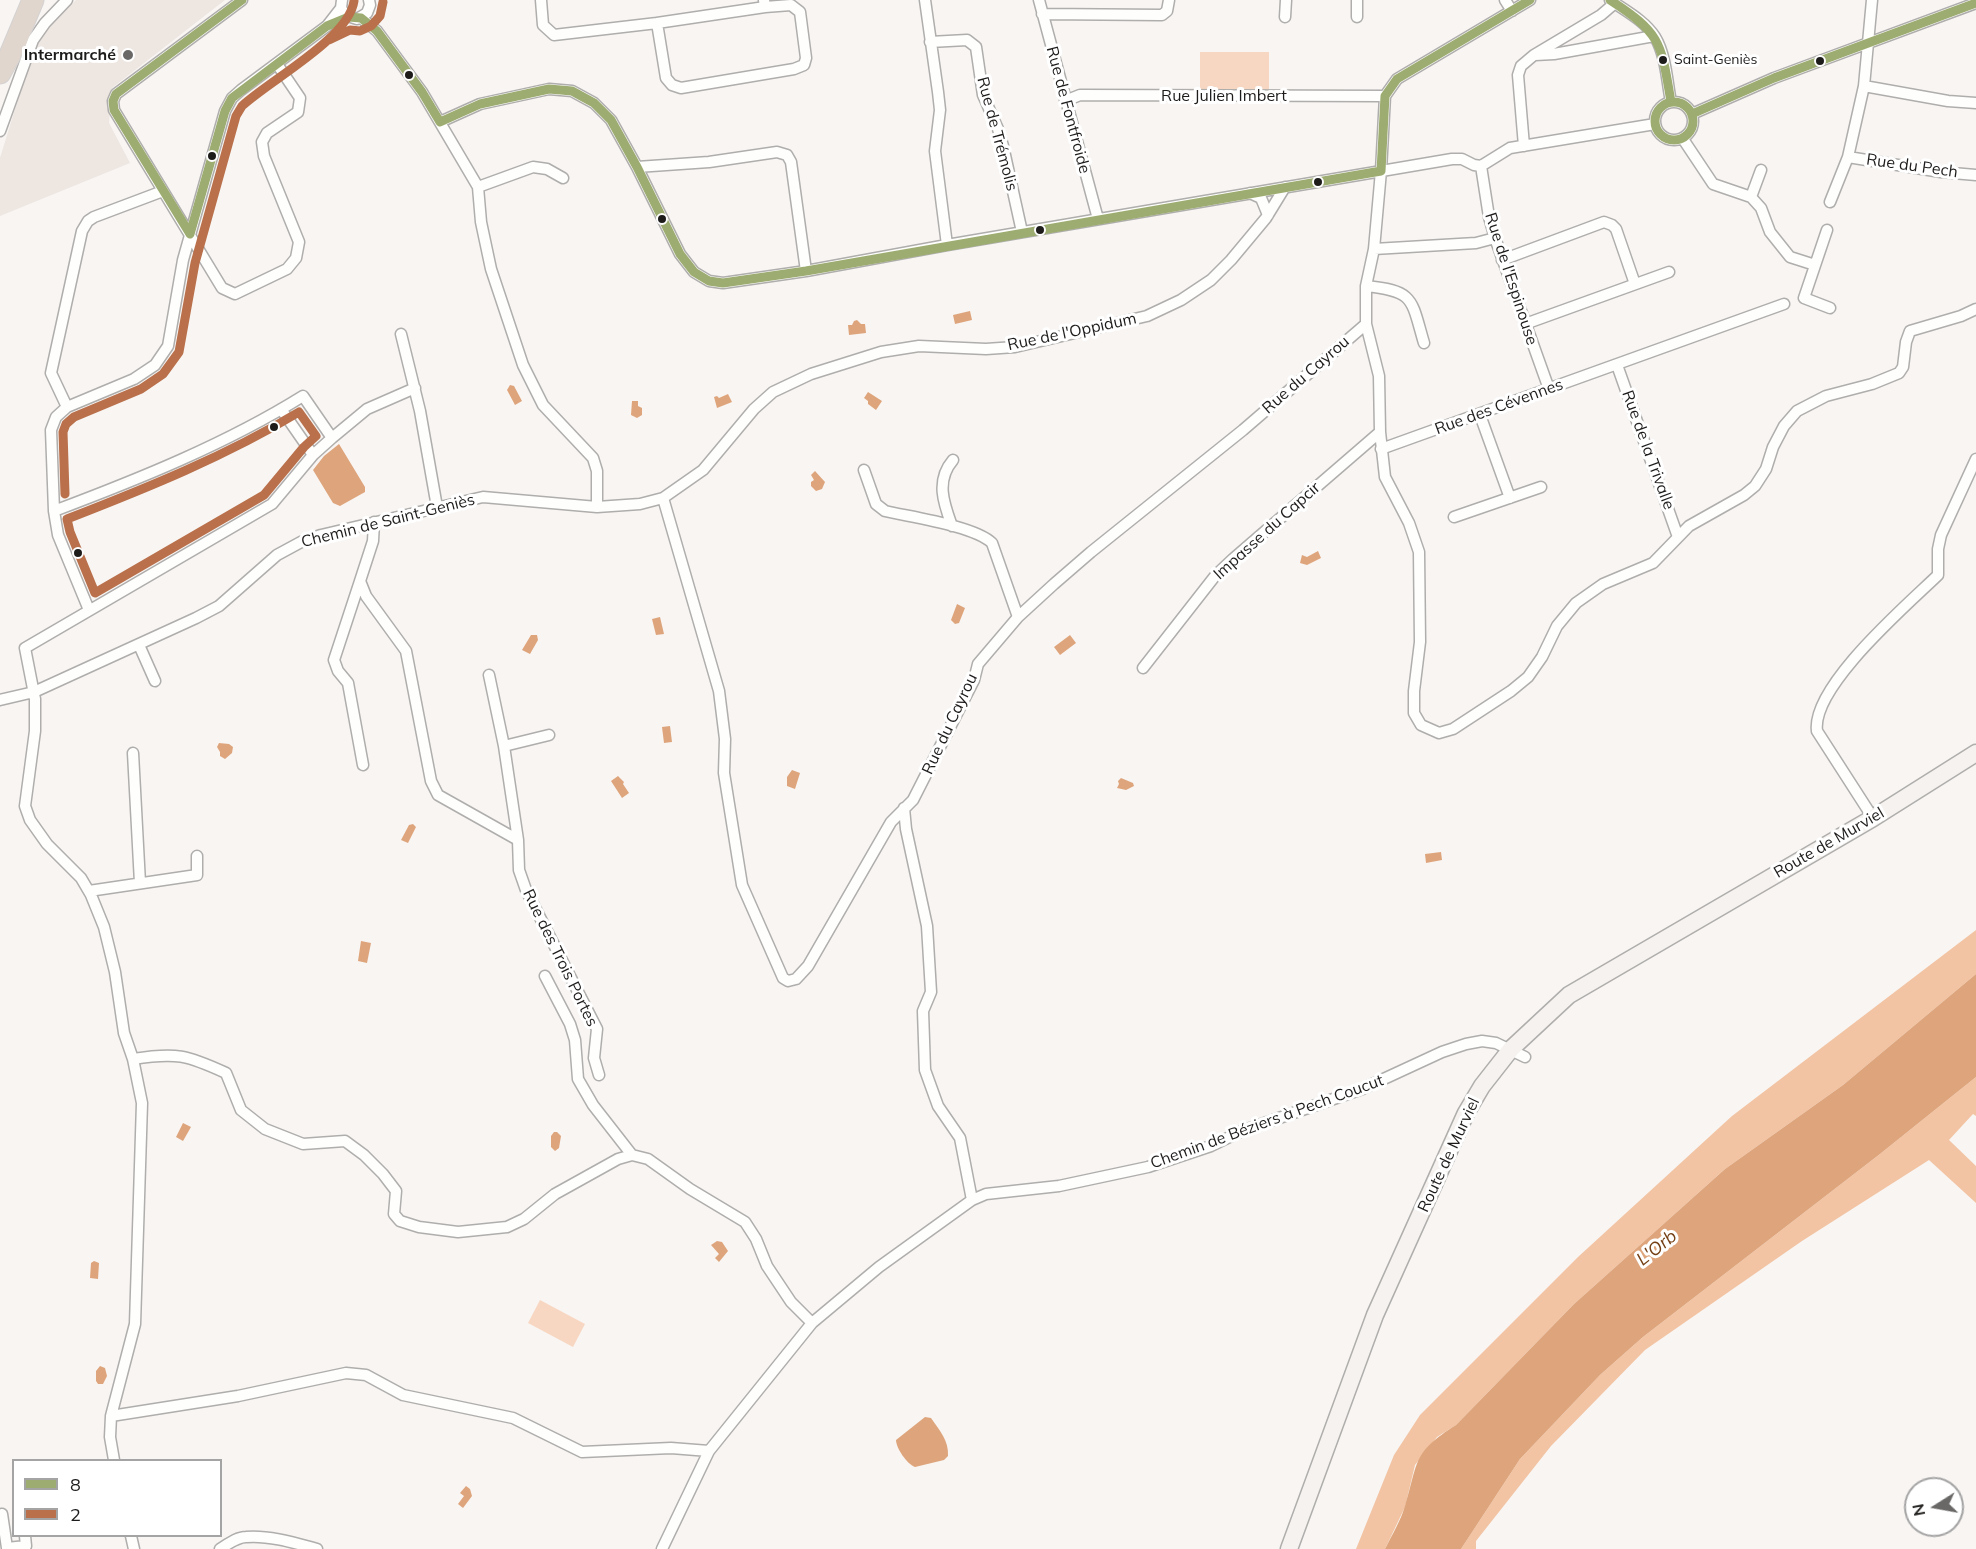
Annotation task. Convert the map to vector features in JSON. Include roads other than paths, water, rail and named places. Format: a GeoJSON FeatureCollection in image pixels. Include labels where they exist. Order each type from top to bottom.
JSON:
{"type":"FeatureCollection","features":[{"type":"Feature","properties":{"kind":"highway"},"geometry":{"type":"LineString","coordinates":[[0,73],[33,0]]}},
{"type":"Feature","properties":{"kind":"main road","name":"Route de Murviel"},"geometry":{"type":"LineString","coordinates":[[1289,1549],[1375,1315],[1466,1113],[1482,1086],[1518,1053],[1569,995],[1873,818],[1976,753]]}},
{"type":"Feature","properties":{"kind":"street"},"geometry":{"type":"LineString","coordinates":[[0,132],[36,34],[67,0]]}},
{"type":"Feature","properties":{"kind":"street"},"geometry":{"type":"LineString","coordinates":[[242,0],[116,94],[113,101],[114,110],[222,288],[235,294],[287,269],[296,258],[299,242],[264,156],[262,142],[267,133],[297,112],[300,98],[277,64]]}},
{"type":"Feature","properties":{"kind":"street"},"geometry":{"type":"LineString","coordinates":[[542,0],[543,25],[554,35],[657,24],[765,4],[791,5],[800,12],[806,58],[804,65],[794,69],[681,88],[672,85],[666,78],[657,24]]}},
{"type":"Feature","properties":{"kind":"street"},"geometry":{"type":"LineString","coordinates":[[925,0],[940,110],[935,151],[947,245]]}},
{"type":"Feature","properties":{"kind":"street","name":"Rue de Fontfroide"},"geometry":{"type":"LineString","coordinates":[[1039,0],[1098,219]]}},
{"type":"Feature","properties":{"kind":"street"},"geometry":{"type":"LineString","coordinates":[[1042,14],[1162,15],[1167,11],[1169,0]]}},
{"type":"Feature","properties":{"kind":"street"},"geometry":{"type":"LineString","coordinates":[[1285,17],[1286,0]]}},
{"type":"Feature","properties":{"kind":"street"},"geometry":{"type":"LineString","coordinates":[[1357,0],[1357,18]]}},
{"type":"Feature","properties":{"kind":"street"},"geometry":{"type":"LineString","coordinates":[[1505,0],[1512,11]]}},
{"type":"Feature","properties":{"kind":"street"},"geometry":{"type":"LineString","coordinates":[[1385,96],[1397,79],[1530,0]]}},
{"type":"Feature","properties":{"kind":"street","name":"Rue du Pech"},"geometry":{"type":"LineString","coordinates":[[1830,202],[1848,157],[1864,86],[1872,0]]}},
{"type":"Feature","properties":{"kind":"street"},"geometry":{"type":"LineString","coordinates":[[1524,146],[1518,75],[1521,66],[1534,55],[1601,15],[1612,2],[1634,16],[1654,36],[1662,58],[1671,102]]}},
{"type":"Feature","properties":{"kind":"street"},"geometry":{"type":"LineString","coordinates":[[361,18],[370,3]]}},
{"type":"Feature","properties":{"kind":"street"},"geometry":{"type":"LineString","coordinates":[[370,3],[377,31]]}},
{"type":"Feature","properties":{"kind":"street"},"geometry":{"type":"LineString","coordinates":[[1692,114],[1774,78],[1976,3]]}},
{"type":"Feature","properties":{"kind":"street"},"geometry":{"type":"LineString","coordinates":[[327,26],[341,4],[349,17]]}},
{"type":"Feature","properties":{"kind":"street"},"geometry":{"type":"LineString","coordinates":[[89,610],[58,535],[54,511],[51,430],[56,417],[67,407],[134,379],[155,365],[168,346],[183,260],[225,111],[232,98],[327,26],[349,17],[361,18],[377,31],[422,92],[478,187],[481,222],[491,269],[523,365],[543,405],[593,458],[597,471],[597,507]]}},
{"type":"Feature","properties":{"kind":"street"},"geometry":{"type":"LineString","coordinates":[[1534,55],[1554,54],[1654,36]]}},
{"type":"Feature","properties":{"kind":"street","name":"Rue de Trémolis"},"geometry":{"type":"LineString","coordinates":[[930,42],[968,40],[976,47],[983,95],[1003,146],[1022,232]]}},
{"type":"Feature","properties":{"kind":"street"},"geometry":{"type":"LineString","coordinates":[[1864,86],[1948,101],[1976,103]]}},
{"type":"Feature","properties":{"kind":"street"},"geometry":{"type":"LineString","coordinates":[[440,122],[480,104],[549,89],[572,91],[594,103],[611,120],[680,254],[694,272],[709,281],[723,283],[806,271],[1452,159],[1462,159],[1481,166],[1504,150],[1655,124]]}},
{"type":"Feature","properties":{"kind":"street","name":"Rue Julien Imbert"},"geometry":{"type":"LineString","coordinates":[[1065,101],[1080,95],[1385,96]]}},
{"type":"Feature","properties":{"kind":"street","name":"Rue du Cayrou"},"geometry":{"type":"LineString","coordinates":[[663,498],[719,691],[724,739],[724,773],[742,885],[783,978],[788,981],[796,979],[808,966],[891,822],[913,800],[974,680],[978,664],[1018,617],[1091,552],[1243,430],[1366,324],[1366,286],[1374,249],[1385,96]]}},
{"type":"Feature","properties":{"kind":"street"},"geometry":{"type":"LineString","coordinates":[[1671,102],[1683,104],[1692,114],[1691,131],[1683,139],[1665,138],[1660,135],[1655,124],[1660,108],[1671,102]]}},
{"type":"Feature","properties":{"kind":"street"},"geometry":{"type":"LineString","coordinates":[[1683,139],[1713,184],[1751,197],[1761,208],[1770,232],[1790,257],[1815,265]]}},
{"type":"Feature","properties":{"kind":"street"},"geometry":{"type":"LineString","coordinates":[[637,167],[709,162],[777,152],[787,155],[791,162],[806,271]]}},
{"type":"Feature","properties":{"kind":"street","name":"Rue du Pech"},"geometry":{"type":"LineString","coordinates":[[1848,157],[1941,172],[1976,175]]}},
{"type":"Feature","properties":{"kind":"street","name":"Rue de l'Espinouse"},"geometry":{"type":"LineString","coordinates":[[1481,166],[1489,217],[1495,238],[1549,389]]}},
{"type":"Feature","properties":{"kind":"street"},"geometry":{"type":"LineString","coordinates":[[478,187],[532,167],[547,169],[563,178]]}},
{"type":"Feature","properties":{"kind":"street"},"geometry":{"type":"LineString","coordinates":[[1751,197],[1761,170]]}},
{"type":"Feature","properties":{"kind":"street","name":"Rue de l'Oppidum"},"geometry":{"type":"LineString","coordinates":[[773,392],[811,374],[881,352],[919,346],[986,349],[1015,347],[1147,316],[1181,300],[1211,280],[1231,260],[1268,215],[1285,187]]}},
{"type":"Feature","properties":{"kind":"street"},"geometry":{"type":"LineString","coordinates":[[67,407],[51,373],[82,231],[88,221],[94,217],[163,191]]}},
{"type":"Feature","properties":{"kind":"street"},"geometry":{"type":"LineString","coordinates":[[1250,193],[1261,198],[1268,215]]}},
{"type":"Feature","properties":{"kind":"street"},"geometry":{"type":"LineString","coordinates":[[1502,260],[1604,222],[1616,229],[1635,284]]}},
{"type":"Feature","properties":{"kind":"street"},"geometry":{"type":"LineString","coordinates":[[1827,230],[1804,298],[1830,308]]}},
{"type":"Feature","properties":{"kind":"street"},"geometry":{"type":"LineString","coordinates":[[1374,249],[1476,243],[1495,238]]}},
{"type":"Feature","properties":{"kind":"street"},"geometry":{"type":"LineString","coordinates":[[1525,324],[1669,273]]}},
{"type":"Feature","properties":{"kind":"street"},"geometry":{"type":"LineString","coordinates":[[1366,286],[1403,293],[1413,304],[1424,343]]}},
{"type":"Feature","properties":{"kind":"street","name":"Rue des Cévennes"},"geometry":{"type":"LineString","coordinates":[[1381,449],[1785,304]]}},
{"type":"Feature","properties":{"kind":"street"},"geometry":{"type":"LineString","coordinates":[[1366,324],[1379,376],[1381,449],[1385,477],[1409,523],[1419,552],[1420,642],[1414,691],[1414,713],[1418,722],[1431,731],[1439,733],[1454,729],[1528,677],[1542,657],[1557,626],[1576,603],[1603,584],[1653,563],[1689,526],[1744,495],[1755,486],[1766,469],[1773,447],[1784,426],[1797,411],[1814,401],[1872,384],[1899,373],[1903,367],[1906,342],[1910,331],[1961,316],[1976,309]]}},
{"type":"Feature","properties":{"kind":"street"},"geometry":{"type":"LineString","coordinates":[[401,334],[415,388],[437,507]]}},
{"type":"Feature","properties":{"kind":"street","name":"Rue de la Trivalle"},"geometry":{"type":"LineString","coordinates":[[1617,365],[1678,537]]}},
{"type":"Feature","properties":{"kind":"street"},"geometry":{"type":"LineString","coordinates":[[114,1459],[110,1437],[111,1416],[135,1324],[142,1103],[133,1059],[124,1033],[115,972],[104,927],[81,878],[47,844],[30,820],[25,806],[35,731],[34,692],[25,648],[272,504],[313,455],[332,438],[367,410],[415,388]]}},
{"type":"Feature","properties":{"kind":"street","name":"Chemin de Saint-Geniès"},"geometry":{"type":"LineString","coordinates":[[0,700],[34,692],[219,606],[277,555],[301,542],[374,522],[483,497],[597,507],[640,504],[663,498],[703,470],[754,409],[773,392]]}},
{"type":"Feature","properties":{"kind":"street"},"geometry":{"type":"LineString","coordinates":[[54,511],[207,447],[303,396],[332,438]]}},
{"type":"Feature","properties":{"kind":"street"},"geometry":{"type":"LineString","coordinates":[[281,409],[313,455]]}},
{"type":"Feature","properties":{"kind":"street"},"geometry":{"type":"LineString","coordinates":[[1479,415],[1510,498]]}},
{"type":"Feature","properties":{"kind":"street","name":"Impasse du Capcir"},"geometry":{"type":"LineString","coordinates":[[1143,668],[1215,576],[1233,558],[1380,432]]}},
{"type":"Feature","properties":{"kind":"street"},"geometry":{"type":"LineString","coordinates":[[1873,818],[1817,731],[1816,720],[1830,690],[1852,660],[1938,575],[1938,549],[1941,535],[1976,459]]}},
{"type":"Feature","properties":{"kind":"street"},"geometry":{"type":"LineString","coordinates":[[952,526],[941,494],[948,466],[953,460]]}},
{"type":"Feature","properties":{"kind":"street"},"geometry":{"type":"LineString","coordinates":[[864,470],[876,504],[885,511],[981,534],[992,543],[1018,617]]}},
{"type":"Feature","properties":{"kind":"street"},"geometry":{"type":"LineString","coordinates":[[1454,518],[1541,487]]}},
{"type":"Feature","properties":{"kind":"street"},"geometry":{"type":"LineString","coordinates":[[363,765],[348,683],[338,671],[334,660],[373,540],[374,522]]}},
{"type":"Feature","properties":{"kind":"street"},"geometry":{"type":"LineString","coordinates":[[360,581],[366,596],[406,651],[431,781],[438,795],[518,840]]}},
{"type":"Feature","properties":{"kind":"street"},"geometry":{"type":"LineString","coordinates":[[139,645],[155,681]]}},
{"type":"Feature","properties":{"kind":"street","name":"Rue des Trois Portes"},"geometry":{"type":"LineString","coordinates":[[489,675],[504,746],[518,840],[519,870],[526,890],[597,1029],[594,1058],[599,1075]]}},
{"type":"Feature","properties":{"kind":"street"},"geometry":{"type":"LineString","coordinates":[[504,746],[549,735]]}},
{"type":"Feature","properties":{"kind":"street"},"geometry":{"type":"LineString","coordinates":[[134,753],[140,883]]}},
{"type":"Feature","properties":{"kind":"street"},"geometry":{"type":"LineString","coordinates":[[904,808],[906,829],[927,926],[931,992],[923,1011],[925,1070],[938,1106],[960,1138],[972,1200]]}},
{"type":"Feature","properties":{"kind":"street"},"geometry":{"type":"LineString","coordinates":[[89,891],[197,875],[196,856]]}},
{"type":"Feature","properties":{"kind":"street"},"geometry":{"type":"LineString","coordinates":[[545,976],[570,1024],[575,1040],[578,1079],[593,1105],[632,1155]]}},
{"type":"Feature","properties":{"kind":"street","name":"Chemin de Béziers à Pech Coucut"},"geometry":{"type":"LineString","coordinates":[[662,1549],[709,1451],[812,1323],[879,1267],[972,1200],[986,1194],[1059,1186],[1148,1167],[1211,1146],[1242,1131],[1362,1089],[1442,1052],[1466,1044],[1482,1041],[1496,1043],[1518,1053]]}},
{"type":"Feature","properties":{"kind":"street"},"geometry":{"type":"LineString","coordinates":[[133,1059],[161,1054],[184,1056],[205,1063],[226,1073],[241,1110],[265,1129],[303,1144],[345,1141],[364,1155],[396,1191],[394,1214],[400,1221],[419,1227],[458,1232],[507,1227],[524,1219],[555,1194],[618,1160],[632,1155],[648,1159],[690,1189],[745,1222],[756,1239],[768,1266],[791,1302],[812,1323]]}},
{"type":"Feature","properties":{"kind":"street"},"geometry":{"type":"LineString","coordinates":[[111,1416],[238,1396],[346,1373],[366,1376],[403,1395],[513,1418],[582,1452],[671,1448],[709,1451]]}},
{"type":"Feature","properties":{"kind":"street"},"geometry":{"type":"LineString","coordinates":[[5,1514],[7,1548],[26,1546],[25,1537]]}},
{"type":"Feature","properties":{"kind":"street"},"geometry":{"type":"LineString","coordinates":[[220,1549],[234,1540],[245,1537],[291,1541],[317,1549]]}},
{"type":"Feature","properties":{"kind":"water"},"geometry":{"type":"Polygon","coordinates":[[[970,311],[972,320],[955,324],[953,315],[970,311]]]}},
{"type":"Feature","properties":{"kind":"water"},"geometry":{"type":"Polygon","coordinates":[[[857,320],[865,324],[866,333],[849,335],[848,325],[852,325],[857,320]]]}},
{"type":"Feature","properties":{"kind":"water"},"geometry":{"type":"Polygon","coordinates":[[[510,385],[514,386],[522,401],[515,405],[507,390],[510,385]]]}},
{"type":"Feature","properties":{"kind":"water"},"geometry":{"type":"Polygon","coordinates":[[[868,392],[882,401],[876,410],[864,398],[868,392]]]}},
{"type":"Feature","properties":{"kind":"water"},"geometry":{"type":"Polygon","coordinates":[[[728,394],[732,402],[717,408],[714,397],[719,398],[728,394]]]}},
{"type":"Feature","properties":{"kind":"water"},"geometry":{"type":"Polygon","coordinates":[[[632,401],[638,401],[638,406],[642,408],[642,415],[637,418],[631,415],[632,401]]]}},
{"type":"Feature","properties":{"kind":"water"},"geometry":{"type":"Polygon","coordinates":[[[339,444],[365,487],[365,492],[340,506],[333,503],[313,470],[324,456],[339,444]]]}},
{"type":"Feature","properties":{"kind":"water"},"geometry":{"type":"Polygon","coordinates":[[[815,471],[825,482],[822,489],[816,491],[811,486],[814,480],[811,475],[815,471]]]}},
{"type":"Feature","properties":{"kind":"water"},"geometry":{"type":"Polygon","coordinates":[[[1318,551],[1321,558],[1307,565],[1300,563],[1302,555],[1307,557],[1318,551]]]}},
{"type":"Feature","properties":{"kind":"water"},"geometry":{"type":"Polygon","coordinates":[[[957,604],[965,608],[959,623],[955,624],[951,620],[957,604]]]}},
{"type":"Feature","properties":{"kind":"water"},"geometry":{"type":"Polygon","coordinates":[[[660,617],[664,634],[656,635],[652,619],[660,617]]]}},
{"type":"Feature","properties":{"kind":"water"},"geometry":{"type":"Polygon","coordinates":[[[531,635],[537,635],[538,640],[530,654],[522,650],[531,635]]]}},
{"type":"Feature","properties":{"kind":"water"},"geometry":{"type":"Polygon","coordinates":[[[1070,635],[1076,643],[1060,655],[1054,647],[1070,635]]]}},
{"type":"Feature","properties":{"kind":"water"},"geometry":{"type":"Polygon","coordinates":[[[670,726],[672,742],[664,743],[662,727],[670,726]]]}},
{"type":"Feature","properties":{"kind":"water"},"geometry":{"type":"Polygon","coordinates":[[[219,743],[233,747],[232,753],[225,759],[220,756],[217,747],[219,743]]]}},
{"type":"Feature","properties":{"kind":"water"},"geometry":{"type":"Polygon","coordinates":[[[792,770],[800,773],[795,789],[787,786],[787,777],[792,770]]]}},
{"type":"Feature","properties":{"kind":"water"},"geometry":{"type":"Polygon","coordinates":[[[618,776],[629,793],[622,798],[611,781],[618,776]]]}},
{"type":"Feature","properties":{"kind":"water"},"geometry":{"type":"Polygon","coordinates":[[[1121,778],[1133,783],[1134,786],[1126,790],[1117,788],[1121,778]]]}},
{"type":"Feature","properties":{"kind":"water"},"geometry":{"type":"Polygon","coordinates":[[[413,824],[416,827],[408,843],[401,840],[409,825],[413,824]]]}},
{"type":"Feature","properties":{"kind":"water"},"geometry":{"type":"Polygon","coordinates":[[[1441,852],[1442,860],[1426,863],[1425,854],[1441,852]]]}},
{"type":"Feature","properties":{"kind":"water"},"geometry":{"type":"Polygon","coordinates":[[[361,941],[371,943],[367,963],[358,961],[361,941]]]}},
{"type":"Feature","properties":{"kind":"water","name":"L'Orb"},"geometry":{"type":"Polygon","coordinates":[[[1976,974],[1976,1077],[1643,1337],[1600,1375],[1520,1459],[1461,1549],[1385,1549],[1401,1517],[1419,1459],[1431,1443],[1456,1425],[1574,1304],[1725,1169],[1843,1085],[1976,974]]]}},
{"type":"Feature","properties":{"kind":"water"},"geometry":{"type":"Polygon","coordinates":[[[183,1123],[191,1127],[183,1141],[176,1137],[183,1123]]]}},
{"type":"Feature","properties":{"kind":"water"},"geometry":{"type":"Polygon","coordinates":[[[554,1132],[561,1136],[559,1148],[555,1151],[551,1147],[551,1136],[554,1132]]]}},
{"type":"Feature","properties":{"kind":"water"},"geometry":{"type":"Polygon","coordinates":[[[717,1241],[722,1242],[728,1251],[719,1262],[715,1258],[719,1254],[711,1245],[717,1241]]]}},
{"type":"Feature","properties":{"kind":"water"},"geometry":{"type":"Polygon","coordinates":[[[94,1261],[99,1263],[98,1279],[90,1278],[91,1263],[94,1261]]]}},
{"type":"Feature","properties":{"kind":"water"},"geometry":{"type":"Polygon","coordinates":[[[100,1366],[105,1368],[107,1376],[103,1384],[98,1384],[96,1381],[96,1371],[100,1366]]]}},
{"type":"Feature","properties":{"kind":"water"},"geometry":{"type":"Polygon","coordinates":[[[925,1417],[931,1418],[943,1436],[948,1456],[944,1460],[915,1467],[902,1455],[896,1440],[925,1417]]]}},
{"type":"Feature","properties":{"kind":"water"},"geometry":{"type":"Polygon","coordinates":[[[466,1486],[470,1489],[472,1496],[463,1508],[458,1504],[464,1496],[460,1493],[466,1486]]]}},
{"type":"Feature","properties":{"kind":"place","name":"Intermarché"},"geometry":{"type":"Point","coordinates":[128,55]}},
{"type":"Feature","properties":{"kind":"place","name":"Saint-Geniès"},"geometry":{"type":"Point","coordinates":[1663,60]}}]}
